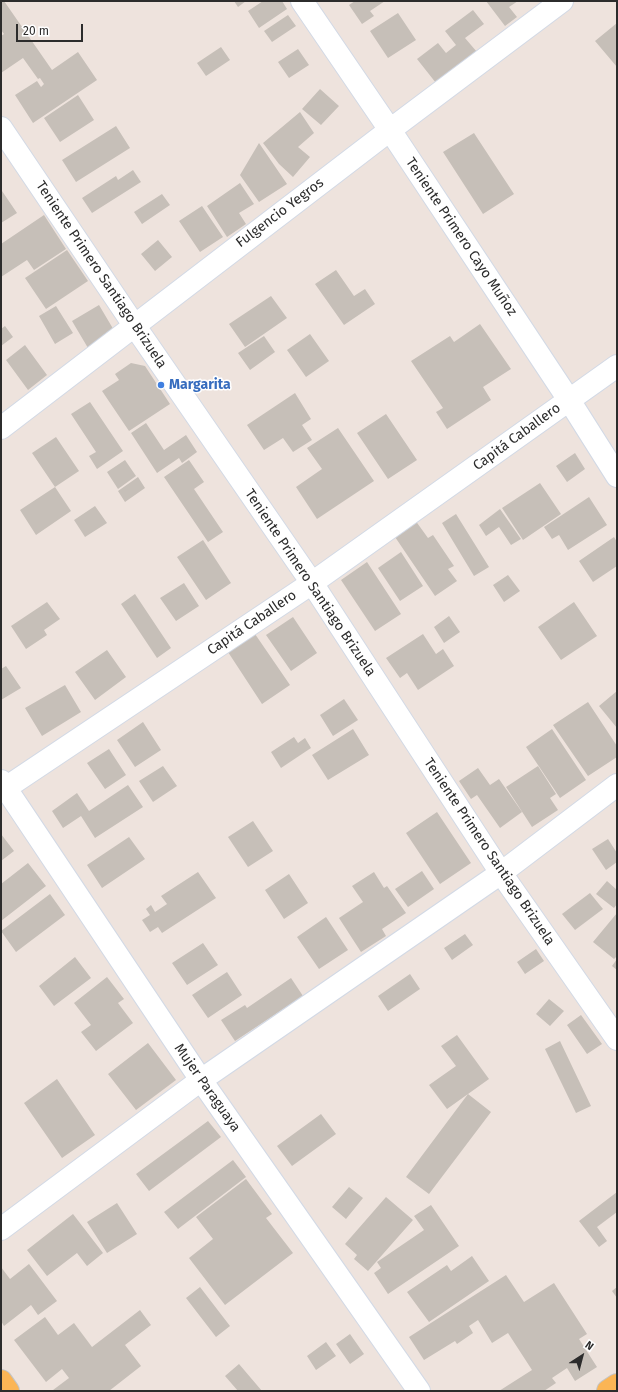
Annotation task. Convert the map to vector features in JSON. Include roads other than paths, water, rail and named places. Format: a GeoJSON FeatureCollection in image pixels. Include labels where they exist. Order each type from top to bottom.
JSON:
{"type":"FeatureCollection","features":[{"type":"Feature","properties":{"kind":"main road"},"geometry":{"type":"LineString","coordinates":[[1,1381],[8,1391]]}},
{"type":"Feature","properties":{"kind":"main road"},"geometry":{"type":"LineString","coordinates":[[608,1391],[617,1385]]}},
{"type":"Feature","properties":{"kind":"street","name":"Teniente Primero Cayo Muñoz"},"geometry":{"type":"LineString","coordinates":[[302,1],[390,130],[569,400],[617,476]]}},
{"type":"Feature","properties":{"kind":"street","name":"Fulgencio Yegros"},"geometry":{"type":"LineString","coordinates":[[1,428],[390,130],[562,1]]}},
{"type":"Feature","properties":{"kind":"street","name":"Teniente Primero Santiago Brizuela"},"geometry":{"type":"LineString","coordinates":[[1,128],[134,325],[312,583],[501,873],[617,1039]]}},
{"type":"Feature","properties":{"kind":"street","name":"Capitá Caballero"},"geometry":{"type":"LineString","coordinates":[[3,786],[312,583],[617,366]]}},
{"type":"Feature","properties":{"kind":"street","name":"Mujer Paraguaya"},"geometry":{"type":"LineString","coordinates":[[3,786],[201,1080],[419,1391]]}},
{"type":"Feature","properties":{"kind":"street"},"geometry":{"type":"LineString","coordinates":[[1,1229],[201,1080],[501,873],[617,786]]}},
{"type":"Feature","properties":{"kind":"place","name":"Margarita"},"geometry":{"type":"Point","coordinates":[161,385]}}]}
